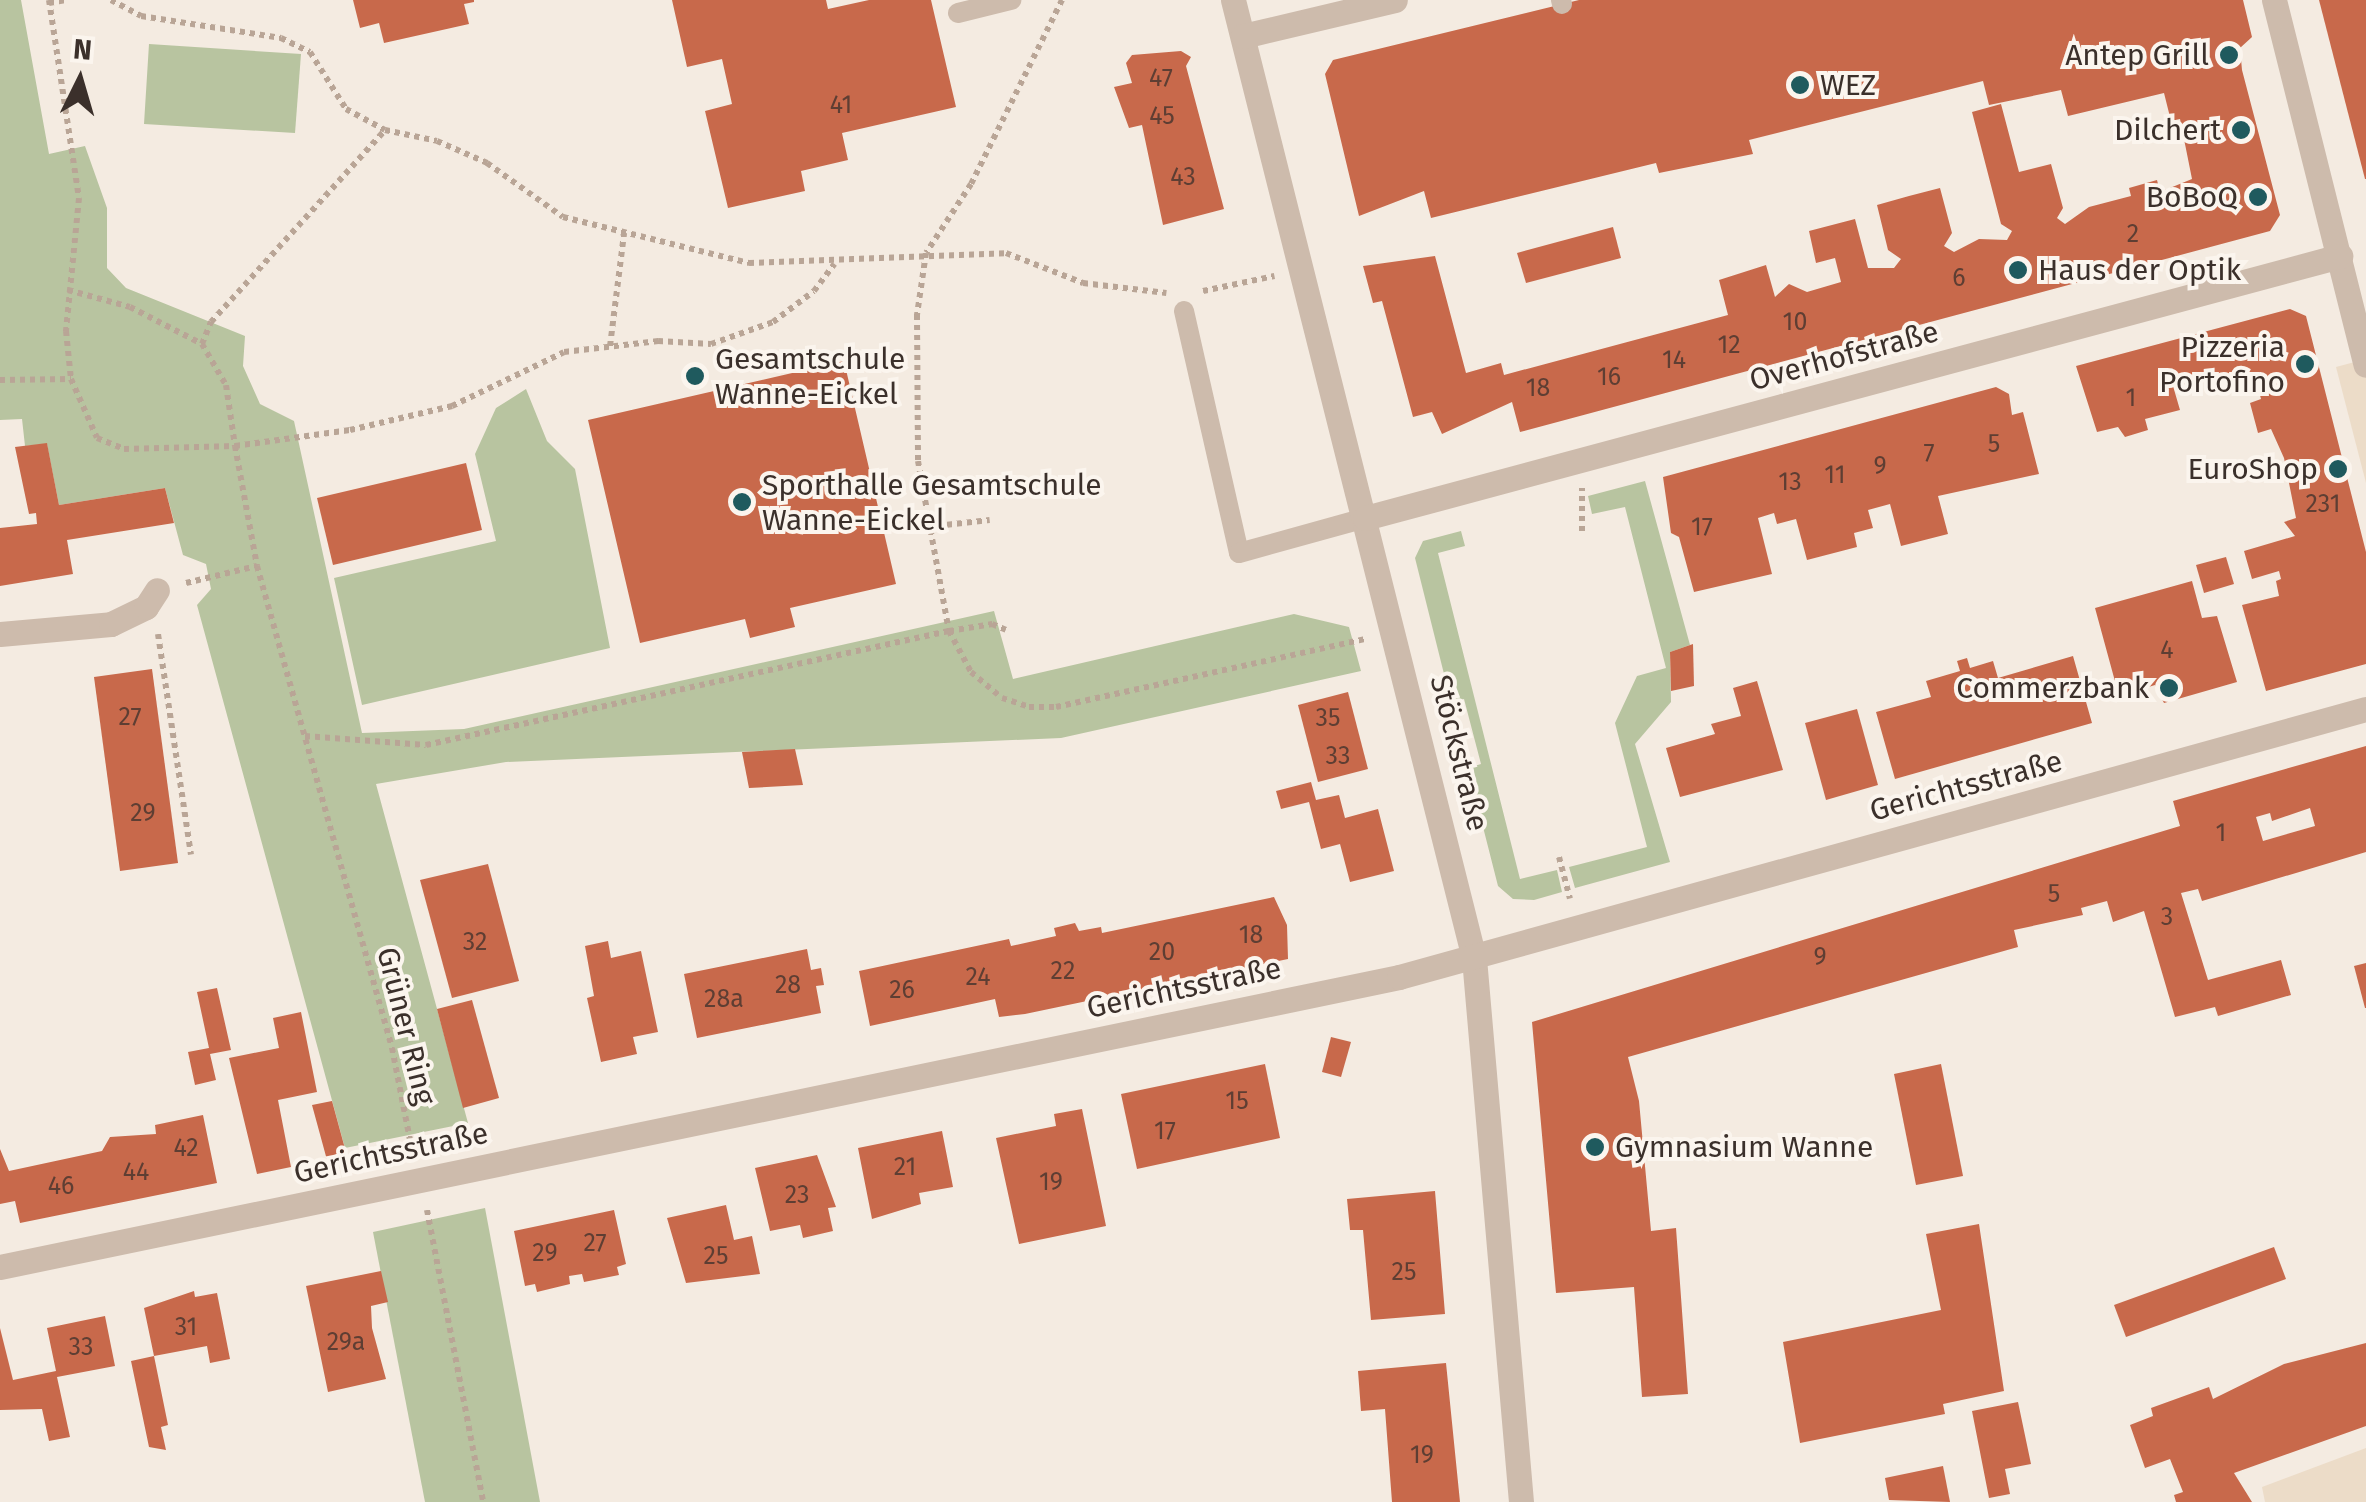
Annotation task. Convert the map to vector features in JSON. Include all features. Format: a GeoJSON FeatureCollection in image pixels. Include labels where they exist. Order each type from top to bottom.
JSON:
{"type":"FeatureCollection","features":[{"type":"Feature","properties":{"kind":"street","name":"Stöckstraße"},"geometry":{"type":"LineString","coordinates":[[1233,0],[1474,958],[1521,1502]]}},
{"type":"Feature","properties":{"kind":"street"},"geometry":{"type":"LineString","coordinates":[[1243,36],[1394,0]]}},
{"type":"Feature","properties":{"kind":"street"},"geometry":{"type":"LineString","coordinates":[[2274,0],[2366,365]]}},
{"type":"Feature","properties":{"kind":"street","name":"Overhofstraße"},"geometry":{"type":"LineString","coordinates":[[1365,518],[2340,256]]}},
{"type":"Feature","properties":{"kind":"street"},"geometry":{"type":"LineString","coordinates":[[0,634],[111,624],[151,598]]}},
{"type":"Feature","properties":{"kind":"street","name":"Gerichtsstraße"},"geometry":{"type":"LineString","coordinates":[[0,1267],[1474,958],[2366,708]]}},
{"type":"Feature","properties":{"kind":"lane"},"geometry":{"type":"LineString","coordinates":[[958,12],[1011,0]]}},
{"type":"Feature","properties":{"kind":"lane"},"geometry":{"type":"LineString","coordinates":[[1183,303],[1239,553],[1365,518]]}},
{"type":"Feature","properties":{"kind":"path"},"geometry":{"type":"LineString","coordinates":[[66,0],[49,1],[79,198],[68,290],[71,379],[97,438],[124,449],[235,446],[350,430],[452,406],[564,352],[610,346],[711,344],[758,327],[814,291],[835,263]]}},
{"type":"Feature","properties":{"kind":"path"},"geometry":{"type":"LineString","coordinates":[[111,0],[141,16],[281,38],[310,52],[346,108],[385,130],[437,141],[487,163],[563,217],[748,263],[835,263],[926,252],[1006,252],[1084,283],[1183,303]]}},
{"type":"Feature","properties":{"kind":"path"},"geometry":{"type":"LineString","coordinates":[[1062,0],[971,184],[926,252],[917,315],[918,461],[949,631],[971,672],[1002,698],[1056,707],[1395,633]]}},
{"type":"Feature","properties":{"kind":"path"},"geometry":{"type":"LineString","coordinates":[[68,290],[130,307],[202,344],[211,322],[385,130]]}},
{"type":"Feature","properties":{"kind":"path"},"geometry":{"type":"LineString","coordinates":[[610,346],[624,233]]}},
{"type":"Feature","properties":{"kind":"path"},"geometry":{"type":"LineString","coordinates":[[1199,292],[1300,271]]}},
{"type":"Feature","properties":{"kind":"path","name":"Grüner Ring"},"geometry":{"type":"LineString","coordinates":[[202,344],[226,385],[258,566],[392,1048],[483,1502]]}},
{"type":"Feature","properties":{"kind":"path"},"geometry":{"type":"LineString","coordinates":[[0,380],[71,379]]}},
{"type":"Feature","properties":{"kind":"path"},"geometry":{"type":"LineString","coordinates":[[927,526],[990,520]]}},
{"type":"Feature","properties":{"kind":"path"},"geometry":{"type":"LineString","coordinates":[[191,855],[151,598],[258,566]]}},
{"type":"Feature","properties":{"kind":"path"},"geometry":{"type":"LineString","coordinates":[[305,736],[362,745],[459,740],[949,631],[992,624],[1006,630]]}},
{"type":"Feature","properties":{"kind":"path"},"geometry":{"type":"LineString","coordinates":[[1559,857],[1578,929]]}},
{"type":"Feature","properties":{"kind":"green space"},"geometry":{"type":"Polygon","coordinates":[[[0,0],[21,0],[49,154],[85,146],[107,208],[107,268],[126,288],[245,336],[243,366],[260,404],[294,421],[362,733],[464,729],[994,611],[1013,679],[1294,614],[1349,627],[1361,671],[1061,738],[506,762],[376,784],[468,1123],[345,1148],[197,605],[211,589],[206,564],[183,555],[165,488],[59,505],[47,444],[25,446],[22,419],[0,420],[0,0]]]}},
{"type":"Feature","properties":{"kind":"green space"},"geometry":{"type":"Polygon","coordinates":[[[149,44],[301,54],[295,133],[144,124],[149,44]]]}},
{"type":"Feature","properties":{"kind":"green space"},"geometry":{"type":"Polygon","coordinates":[[[526,389],[547,441],[575,469],[610,648],[362,705],[334,578],[496,541],[475,454],[496,408],[526,389]]]}},
{"type":"Feature","properties":{"kind":"green space"},"geometry":{"type":"Polygon","coordinates":[[[1645,481],[1690,645],[1670,652],[1671,702],[1635,744],[1670,862],[1575,888],[1569,867],[1647,847],[1615,723],[1637,676],[1666,668],[1625,507],[1592,514],[1588,496],[1645,481]]]}},
{"type":"Feature","properties":{"kind":"green space"},"geometry":{"type":"Polygon","coordinates":[[[1461,531],[1465,546],[1438,553],[1520,879],[1557,870],[1562,892],[1534,900],[1513,899],[1498,886],[1468,768],[1481,764],[1464,699],[1451,702],[1415,558],[1423,541],[1461,531]]]}},
{"type":"Feature","properties":{"kind":"green space"},"geometry":{"type":"Polygon","coordinates":[[[485,1208],[540,1502],[425,1502],[373,1232],[485,1208]]]}},
{"type":"Feature","properties":{"kind":"shaded area"},"geometry":{"type":"Polygon","coordinates":[[[2366,359],[2366,483],[2336,367],[2366,359]]]}},
{"type":"Feature","properties":{"kind":"shaded area"},"geometry":{"type":"Polygon","coordinates":[[[2366,1448],[2366,1502],[2265,1502],[2262,1487],[2366,1448]]]}},
{"type":"Feature","properties":{"kind":"building"},"geometry":{"type":"Polygon","coordinates":[[[353,0],[474,2],[464,4],[469,24],[384,43],[379,23],[360,28],[353,0]]]}},
{"type":"Feature","properties":{"kind":"building"},"geometry":{"type":"Polygon","coordinates":[[[672,0],[826,0],[828,9],[869,0],[931,0],[956,107],[842,133],[848,160],[801,171],[805,191],[728,208],[705,111],[732,104],[722,59],[687,67],[672,0]]]}},
{"type":"Feature","properties":{"kind":"building"},"geometry":{"type":"Polygon","coordinates":[[[1579,0],[2243,0],[2252,37],[2240,48],[2242,70],[2280,215],[2270,231],[1520,432],[1512,402],[1442,434],[1432,412],[1413,417],[1382,301],[1373,303],[1363,266],[1435,256],[1466,373],[1501,363],[1504,375],[1728,315],[1719,280],[1766,265],[1775,297],[1789,284],[1807,292],[1841,282],[1835,258],[1816,263],[1809,231],[1855,219],[1868,268],[1894,268],[1901,259],[1888,250],[1877,205],[1909,196],[1940,188],[1952,233],[1944,246],[1954,252],[1979,239],[2007,240],[2012,231],[2001,224],[1972,112],[2001,104],[2019,172],[2051,164],[2063,208],[2057,218],[2065,224],[2089,207],[2131,196],[2129,188],[2157,180],[2160,192],[2192,179],[2180,119],[2171,121],[2164,93],[2068,116],[2061,90],[1989,105],[1983,81],[1749,140],[1753,154],[1659,173],[1656,163],[1431,218],[1424,191],[1359,216],[1325,74],[1333,60],[1579,0]]]}},
{"type":"Feature","properties":{"kind":"building"},"geometry":{"type":"Polygon","coordinates":[[[2319,0],[2366,0],[2366,179],[2365,179],[2319,0]]]}},
{"type":"Feature","properties":{"kind":"building"},"geometry":{"type":"Polygon","coordinates":[[[1181,51],[1191,57],[1186,66],[1224,209],[1163,225],[1142,125],[1129,128],[1114,87],[1132,83],[1126,63],[1132,55],[1181,51]]]}},
{"type":"Feature","properties":{"kind":"building"},"geometry":{"type":"Polygon","coordinates":[[[1613,227],[1621,258],[1526,283],[1517,253],[1613,227]]]}},
{"type":"Feature","properties":{"kind":"building"},"geometry":{"type":"Polygon","coordinates":[[[2290,309],[2306,316],[2366,552],[2366,664],[2266,691],[2242,605],[2279,596],[2276,581],[2281,579],[2279,571],[2252,579],[2244,551],[2295,536],[2284,522],[2296,518],[2284,458],[2271,429],[2258,433],[2250,403],[2261,399],[2255,376],[2173,386],[2180,410],[2145,419],[2148,430],[2125,437],[2118,427],[2097,432],[2076,366],[2290,309]]]}},
{"type":"Feature","properties":{"kind":"building","name":"Sporthalle Gesamtschule Wanne-Eickel"},"geometry":{"type":"Polygon","coordinates":[[[844,361],[896,584],[790,608],[795,627],[750,638],[745,619],[640,643],[588,420],[844,361]]]}},
{"type":"Feature","properties":{"kind":"building"},"geometry":{"type":"Polygon","coordinates":[[[1996,387],[2009,394],[2012,415],[2023,412],[2039,474],[1938,496],[1948,534],[1901,546],[1890,504],[1868,510],[1873,528],[1854,533],[1857,547],[1807,560],[1796,519],[1777,524],[1774,513],[1758,518],[1772,574],[1694,592],[1679,537],[1671,533],[1663,477],[1996,387]]]}},
{"type":"Feature","properties":{"kind":"building"},"geometry":{"type":"Polygon","coordinates":[[[47,443],[59,505],[165,488],[174,523],[67,540],[73,574],[0,586],[0,528],[37,524],[36,513],[29,514],[15,447],[47,443]]]}},
{"type":"Feature","properties":{"kind":"building"},"geometry":{"type":"Polygon","coordinates":[[[466,463],[482,530],[333,565],[317,498],[466,463]]]}},
{"type":"Feature","properties":{"kind":"building"},"geometry":{"type":"Polygon","coordinates":[[[2226,557],[2234,584],[2204,593],[2196,565],[2226,557]]]}},
{"type":"Feature","properties":{"kind":"building"},"geometry":{"type":"Polygon","coordinates":[[[2192,581],[2202,618],[2217,616],[2237,682],[2164,703],[2155,685],[2119,696],[2095,608],[2192,581]]]}},
{"type":"Feature","properties":{"kind":"building"},"geometry":{"type":"Polygon","coordinates":[[[1693,644],[1694,686],[1671,691],[1670,652],[1693,644]]]}},
{"type":"Feature","properties":{"kind":"building"},"geometry":{"type":"Polygon","coordinates":[[[2073,656],[2092,723],[1895,779],[1876,712],[1931,697],[1926,681],[1960,671],[1957,661],[1967,658],[1970,668],[1993,661],[1998,678],[2073,656]]]}},
{"type":"Feature","properties":{"kind":"building"},"geometry":{"type":"Polygon","coordinates":[[[152,669],[178,863],[120,871],[94,677],[152,669]]]}},
{"type":"Feature","properties":{"kind":"building"},"geometry":{"type":"Polygon","coordinates":[[[1757,681],[1783,770],[1680,797],[1666,748],[1715,734],[1711,724],[1741,716],[1733,688],[1757,681]]]}},
{"type":"Feature","properties":{"kind":"building"},"geometry":{"type":"Polygon","coordinates":[[[1348,692],[1368,769],[1318,782],[1298,705],[1348,692]]]}},
{"type":"Feature","properties":{"kind":"building"},"geometry":{"type":"Polygon","coordinates":[[[1857,709],[1878,785],[1826,800],[1805,723],[1857,709]]]}},
{"type":"Feature","properties":{"kind":"building"},"geometry":{"type":"Polygon","coordinates":[[[2366,746],[2366,852],[2202,901],[2198,889],[2181,893],[2208,980],[2281,960],[2291,995],[2218,1016],[2215,1007],[2175,1017],[2144,911],[2113,922],[2107,901],[2081,908],[2083,915],[2014,930],[2018,947],[1628,1057],[1639,1101],[1651,1231],[1676,1228],[1688,1394],[1642,1397],[1634,1287],[1556,1293],[1532,1022],[2180,826],[2173,801],[2366,746]],[[2310,808],[2272,821],[2270,813],[2256,817],[2263,841],[2315,826],[2310,808]]]}},
{"type":"Feature","properties":{"kind":"building"},"geometry":{"type":"Polygon","coordinates":[[[795,749],[803,785],[749,788],[742,752],[795,749]]]}},
{"type":"Feature","properties":{"kind":"building"},"geometry":{"type":"Polygon","coordinates":[[[1311,782],[1316,800],[1339,795],[1345,818],[1378,809],[1394,871],[1350,882],[1340,844],[1321,849],[1309,802],[1281,809],[1276,791],[1311,782]]]}},
{"type":"Feature","properties":{"kind":"building"},"geometry":{"type":"Polygon","coordinates":[[[488,864],[519,981],[452,998],[420,880],[488,864]]]}},
{"type":"Feature","properties":{"kind":"building"},"geometry":{"type":"Polygon","coordinates":[[[1274,897],[1287,925],[1288,959],[1025,1014],[999,1017],[995,999],[870,1026],[859,971],[1009,939],[1011,946],[1056,936],[1054,928],[1075,923],[1079,931],[1101,927],[1102,933],[1274,897]]]}},
{"type":"Feature","properties":{"kind":"building"},"geometry":{"type":"Polygon","coordinates":[[[608,941],[611,958],[641,951],[658,1032],[633,1037],[637,1054],[601,1062],[587,998],[594,996],[585,946],[608,941]]]}},
{"type":"Feature","properties":{"kind":"building"},"geometry":{"type":"Polygon","coordinates":[[[807,949],[811,970],[821,968],[824,985],[816,986],[821,1013],[697,1038],[684,974],[807,949]]]}},
{"type":"Feature","properties":{"kind":"building"},"geometry":{"type":"Polygon","coordinates":[[[2366,963],[2366,1008],[2365,1008],[2354,966],[2366,963]]]}},
{"type":"Feature","properties":{"kind":"building"},"geometry":{"type":"Polygon","coordinates":[[[217,988],[231,1050],[210,1054],[216,1080],[195,1085],[188,1052],[209,1048],[197,992],[217,988]]]}},
{"type":"Feature","properties":{"kind":"building"},"geometry":{"type":"Polygon","coordinates":[[[472,1000],[499,1098],[463,1108],[437,1009],[472,1000]]]}},
{"type":"Feature","properties":{"kind":"building"},"geometry":{"type":"Polygon","coordinates":[[[301,1012],[317,1092],[278,1100],[291,1167],[257,1174],[229,1058],[279,1048],[273,1018],[301,1012]]]}},
{"type":"Feature","properties":{"kind":"building"},"geometry":{"type":"Polygon","coordinates":[[[1331,1037],[1351,1042],[1341,1077],[1322,1072],[1331,1037]]]}},
{"type":"Feature","properties":{"kind":"building"},"geometry":{"type":"Polygon","coordinates":[[[1265,1064],[1280,1138],[1137,1169],[1121,1094],[1265,1064]]]}},
{"type":"Feature","properties":{"kind":"building"},"geometry":{"type":"Polygon","coordinates":[[[1941,1064],[1963,1176],[1916,1185],[1894,1074],[1941,1064]]]}},
{"type":"Feature","properties":{"kind":"building"},"geometry":{"type":"Polygon","coordinates":[[[332,1101],[347,1156],[327,1160],[312,1105],[332,1101]]]}},
{"type":"Feature","properties":{"kind":"building"},"geometry":{"type":"Polygon","coordinates":[[[1082,1109],[1106,1226],[1019,1244],[996,1138],[1056,1126],[1054,1114],[1082,1109]]]}},
{"type":"Feature","properties":{"kind":"building"},"geometry":{"type":"Polygon","coordinates":[[[203,1115],[217,1183],[20,1223],[15,1201],[0,1204],[0,1149],[9,1171],[102,1151],[110,1137],[156,1134],[155,1125],[203,1115]]]}},
{"type":"Feature","properties":{"kind":"building"},"geometry":{"type":"Polygon","coordinates":[[[942,1131],[953,1187],[919,1193],[921,1204],[872,1219],[858,1148],[942,1131]]]}},
{"type":"Feature","properties":{"kind":"building"},"geometry":{"type":"Polygon","coordinates":[[[817,1155],[836,1207],[828,1208],[833,1231],[803,1238],[800,1225],[770,1231],[755,1168],[817,1155]]]}},
{"type":"Feature","properties":{"kind":"building"},"geometry":{"type":"Polygon","coordinates":[[[1435,1191],[1445,1314],[1371,1320],[1363,1230],[1350,1230],[1347,1199],[1435,1191]]]}},
{"type":"Feature","properties":{"kind":"building"},"geometry":{"type":"Polygon","coordinates":[[[726,1205],[734,1240],[752,1236],[760,1274],[686,1283],[667,1218],[726,1205]]]}},
{"type":"Feature","properties":{"kind":"building"},"geometry":{"type":"Polygon","coordinates":[[[614,1210],[626,1264],[617,1267],[619,1275],[584,1282],[582,1274],[569,1276],[570,1284],[537,1292],[535,1284],[525,1286],[514,1231],[614,1210]]]}},
{"type":"Feature","properties":{"kind":"building"},"geometry":{"type":"Polygon","coordinates":[[[1979,1224],[2004,1391],[1943,1404],[1945,1414],[1800,1443],[1783,1342],[1941,1310],[1926,1234],[1979,1224]]]}},
{"type":"Feature","properties":{"kind":"building"},"geometry":{"type":"Polygon","coordinates":[[[2274,1247],[2286,1279],[2126,1337],[2114,1305],[2274,1247]]]}},
{"type":"Feature","properties":{"kind":"building"},"geometry":{"type":"Polygon","coordinates":[[[381,1271],[388,1302],[371,1306],[372,1328],[386,1379],[328,1392],[306,1286],[381,1271]]]}},
{"type":"Feature","properties":{"kind":"building"},"geometry":{"type":"Polygon","coordinates":[[[194,1291],[195,1297],[217,1293],[230,1359],[210,1363],[207,1346],[154,1356],[144,1308],[194,1291]]]}},
{"type":"Feature","properties":{"kind":"building"},"geometry":{"type":"Polygon","coordinates":[[[105,1316],[115,1366],[57,1377],[70,1437],[49,1441],[42,1409],[0,1410],[0,1328],[13,1380],[56,1371],[47,1328],[105,1316]]]}},
{"type":"Feature","properties":{"kind":"building"},"geometry":{"type":"Polygon","coordinates":[[[2366,1343],[2366,1426],[2234,1473],[2252,1502],[2176,1502],[2174,1495],[2183,1492],[2170,1459],[2145,1468],[2130,1425],[2153,1416],[2151,1408],[2209,1387],[2213,1399],[2284,1364],[2366,1343]]]}},
{"type":"Feature","properties":{"kind":"building"},"geometry":{"type":"Polygon","coordinates":[[[154,1356],[168,1425],[161,1427],[166,1450],[149,1447],[131,1361],[154,1356]]]}},
{"type":"Feature","properties":{"kind":"building"},"geometry":{"type":"Polygon","coordinates":[[[1446,1363],[1460,1502],[1392,1502],[1385,1409],[1361,1411],[1358,1371],[1446,1363]]]}},
{"type":"Feature","properties":{"kind":"building"},"geometry":{"type":"Polygon","coordinates":[[[2018,1402],[2031,1464],[2005,1469],[2010,1494],[1989,1498],[1972,1411],[2018,1402]]]}},
{"type":"Feature","properties":{"kind":"building"},"geometry":{"type":"Polygon","coordinates":[[[1943,1466],[1950,1502],[1889,1500],[1885,1478],[1943,1466]]]}},
{"type":"Feature","properties":{"kind":"place","name":"Antep Grill"},"geometry":{"type":"Point","coordinates":[2229,55]}},
{"type":"Feature","properties":{"kind":"place","name":"WEZ"},"geometry":{"type":"Point","coordinates":[1800,85]}},
{"type":"Feature","properties":{"kind":"place","name":"Dilchert"},"geometry":{"type":"Point","coordinates":[2241,130]}},
{"type":"Feature","properties":{"kind":"place","name":"BoBoQ"},"geometry":{"type":"Point","coordinates":[2258,197]}},
{"type":"Feature","properties":{"kind":"place","name":"Haus der Optik"},"geometry":{"type":"Point","coordinates":[2018,270]}},
{"type":"Feature","properties":{"kind":"place","name":"Pizzeria Portofino"},"geometry":{"type":"Point","coordinates":[2305,364]}},
{"type":"Feature","properties":{"kind":"place","name":"Gesamtschule Wanne-Eickel"},"geometry":{"type":"Point","coordinates":[695,376]}},
{"type":"Feature","properties":{"kind":"place","name":"EuroShop"},"geometry":{"type":"Point","coordinates":[2338,469]}},
{"type":"Feature","properties":{"kind":"place","name":"Sporthalle Gesamtschule Wanne-Eickel"},"geometry":{"type":"Point","coordinates":[742,502]}},
{"type":"Feature","properties":{"kind":"place","name":"Commerzbank"},"geometry":{"type":"Point","coordinates":[2169,688]}},
{"type":"Feature","properties":{"kind":"place","name":"Gymnasium Wanne"},"geometry":{"type":"Point","coordinates":[1595,1147]}}]}
